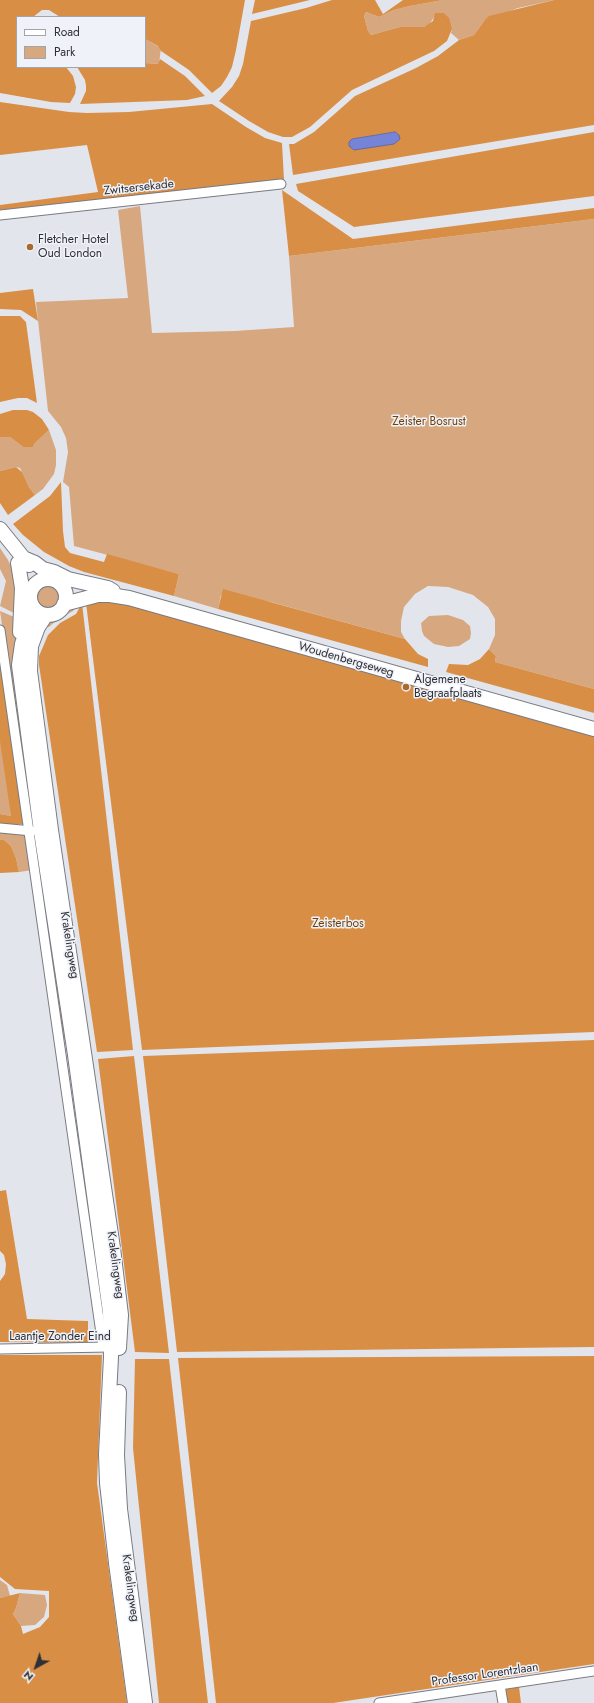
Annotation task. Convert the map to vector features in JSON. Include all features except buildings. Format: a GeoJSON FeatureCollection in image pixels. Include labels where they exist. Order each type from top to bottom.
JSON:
{"type":"FeatureCollection","features":[{"type":"Feature","properties":{"kind":"main road"},"geometry":{"type":"LineString","coordinates":[[0,528],[38,583]]}},
{"type":"Feature","properties":{"kind":"main road"},"geometry":{"type":"LineString","coordinates":[[0,536],[21,560],[35,563],[73,581],[108,588],[121,597]]}},
{"type":"Feature","properties":{"kind":"main road"},"geometry":{"type":"LineString","coordinates":[[21,560],[22,588],[19,626],[22,644]]}},
{"type":"Feature","properties":{"kind":"main road"},"geometry":{"type":"LineString","coordinates":[[54,580],[63,588],[65,594],[64,604],[60,610],[53,614],[46,615],[33,608],[30,594],[38,583],[54,580]]}},
{"type":"Feature","properties":{"kind":"main road","name":"Woudenbergseweg"},"geometry":{"type":"LineString","coordinates":[[63,588],[98,595],[121,597],[594,729]]}},
{"type":"Feature","properties":{"kind":"main road","name":"Woudenbergseweg"},"geometry":{"type":"LineString","coordinates":[[64,604],[98,595]]}},
{"type":"Feature","properties":{"kind":"main road","name":"Krakelingweg"},"geometry":{"type":"LineString","coordinates":[[33,608],[22,644],[19,665],[40,831],[102,1246],[110,1312],[120,1509],[145,1703]]}},
{"type":"Feature","properties":{"kind":"main road","name":"Krakelingweg"},"geometry":{"type":"LineString","coordinates":[[40,831],[29,658],[31,646],[38,627],[46,615]]}},
{"type":"Feature","properties":{"kind":"main road","name":"Krakelingweg"},"geometry":{"type":"LineString","coordinates":[[111,1348],[106,1454],[108,1490],[116,1563],[135,1703]]}},
{"type":"Feature","properties":{"kind":"street","name":"Zwitsersekade"},"geometry":{"type":"LineString","coordinates":[[0,215],[281,184]]}},
{"type":"Feature","properties":{"kind":"street","name":"Krakelingweg"},"geometry":{"type":"LineString","coordinates":[[0,630],[40,831]]}},
{"type":"Feature","properties":{"kind":"street"},"geometry":{"type":"LineString","coordinates":[[0,828],[40,831]]}},
{"type":"Feature","properties":{"kind":"street","name":"Laantje Zonder Eind"},"geometry":{"type":"LineString","coordinates":[[0,1349],[111,1348]]}},
{"type":"Feature","properties":{"kind":"street","name":"Professor Lorentzlaan"},"geometry":{"type":"LineString","coordinates":[[379,1703],[594,1671]]}},
{"type":"Feature","properties":{"kind":"street"},"geometry":{"type":"LineString","coordinates":[[500,1685],[503,1703]]}},
{"type":"Feature","properties":{"kind":"green space"},"geometry":{"type":"Polygon","coordinates":[[[0,0],[245,0],[232,67],[221,86],[212,93],[189,70],[161,51],[158,46],[146,40],[146,16],[58,16],[49,10],[42,10],[34,16],[16,16],[16,68],[67,68],[73,76],[76,87],[75,94],[70,103],[51,102],[0,93],[0,0]]]}},
{"type":"Feature","properties":{"kind":"green space"},"geometry":{"type":"Polygon","coordinates":[[[255,0],[310,0],[252,14],[255,0]]]}},
{"type":"Feature","properties":{"kind":"green space"},"geometry":{"type":"Polygon","coordinates":[[[332,0],[375,0],[383,14],[403,0],[443,0],[394,10],[379,17],[366,12],[364,16],[368,31],[371,35],[400,27],[424,27],[433,21],[435,13],[444,13],[449,18],[452,29],[447,41],[434,51],[352,90],[310,127],[292,137],[283,137],[268,132],[219,101],[232,87],[239,76],[243,64],[251,21],[306,8],[332,0]]]}},
{"type":"Feature","properties":{"kind":"green space"},"geometry":{"type":"Polygon","coordinates":[[[443,0],[554,0],[518,8],[484,21],[474,35],[459,40],[451,33],[452,29],[434,17],[429,25],[424,27],[400,27],[371,35],[368,31],[364,16],[366,12],[379,17],[394,10],[443,0]]]}},
{"type":"Feature","properties":{"kind":"green space"},"geometry":{"type":"Polygon","coordinates":[[[554,0],[594,0],[594,125],[293,175],[289,144],[294,144],[314,132],[355,96],[416,68],[438,56],[459,40],[474,35],[489,16],[554,0]],[[395,132],[352,139],[394,144],[399,135],[395,132]]]}},
{"type":"Feature","properties":{"kind":"green space"},"geometry":{"type":"Polygon","coordinates":[[[146,40],[161,48],[159,64],[146,63],[146,40]]]}},
{"type":"Feature","properties":{"kind":"green space"},"geometry":{"type":"Polygon","coordinates":[[[160,59],[185,76],[205,96],[187,100],[80,104],[86,91],[86,86],[85,80],[78,68],[146,68],[146,63],[158,64],[160,59]]]}},
{"type":"Feature","properties":{"kind":"green space"},"geometry":{"type":"Polygon","coordinates":[[[0,102],[69,112],[87,113],[129,112],[212,104],[265,138],[282,143],[284,180],[0,210],[0,205],[98,192],[87,145],[0,155],[0,102]]]}},
{"type":"Feature","properties":{"kind":"green space"},"geometry":{"type":"Polygon","coordinates":[[[594,132],[594,196],[354,227],[298,191],[296,184],[594,132]]]}},
{"type":"Feature","properties":{"kind":"green space"},"geometry":{"type":"Polygon","coordinates":[[[282,190],[353,239],[594,208],[594,219],[289,256],[282,190]]]}},
{"type":"Feature","properties":{"kind":"green space","name":"Zeister Bosrust"},"geometry":{"type":"Polygon","coordinates":[[[140,206],[152,333],[235,331],[294,327],[289,256],[594,219],[594,689],[495,662],[496,656],[489,649],[495,635],[495,619],[488,607],[473,595],[448,587],[428,586],[415,594],[404,607],[401,621],[401,632],[405,639],[271,602],[221,595],[218,609],[174,596],[179,574],[74,546],[69,487],[63,482],[68,452],[66,438],[61,427],[48,411],[36,302],[128,298],[118,210],[140,206]]]}},
{"type":"Feature","properties":{"kind":"green space"},"geometry":{"type":"Polygon","coordinates":[[[33,289],[38,321],[21,310],[0,309],[0,293],[33,289]]]}},
{"type":"Feature","properties":{"kind":"green space"},"geometry":{"type":"Polygon","coordinates":[[[0,316],[20,316],[26,322],[37,403],[27,398],[18,398],[0,402],[0,316]]]}},
{"type":"Feature","properties":{"kind":"green space"},"geometry":{"type":"Polygon","coordinates":[[[13,410],[27,410],[33,412],[42,419],[49,430],[35,443],[33,447],[23,447],[10,437],[0,437],[0,414],[13,410]]]}},
{"type":"Feature","properties":{"kind":"green space"},"geometry":{"type":"Polygon","coordinates":[[[49,430],[56,450],[56,465],[54,474],[43,489],[35,495],[29,487],[20,468],[16,467],[0,471],[0,437],[10,437],[23,447],[33,447],[35,443],[49,430]]]}},
{"type":"Feature","properties":{"kind":"green space"},"geometry":{"type":"Polygon","coordinates":[[[16,467],[22,472],[29,487],[35,495],[8,515],[0,503],[0,471],[16,467]]]}},
{"type":"Feature","properties":{"kind":"green space"},"geometry":{"type":"Polygon","coordinates":[[[61,482],[65,547],[70,553],[104,562],[107,554],[179,574],[174,596],[84,572],[69,566],[44,552],[23,535],[13,524],[50,496],[61,482]]]}},
{"type":"Feature","properties":{"kind":"green space"},"geometry":{"type":"Polygon","coordinates":[[[0,548],[8,560],[18,581],[18,615],[0,606],[6,581],[0,569],[0,548]]]}},
{"type":"Feature","properties":{"kind":"green space"},"geometry":{"type":"Polygon","coordinates":[[[44,586],[52,586],[59,593],[59,601],[52,608],[44,608],[37,601],[37,593],[44,586]]]}},
{"type":"Feature","properties":{"kind":"green space"},"geometry":{"type":"Polygon","coordinates":[[[223,589],[405,639],[418,654],[428,659],[428,667],[218,609],[223,589]]]}},
{"type":"Feature","properties":{"kind":"green space","name":"Zeisterbos"},"geometry":{"type":"Polygon","coordinates":[[[124,601],[594,734],[594,1032],[142,1050],[86,603],[124,601]]]}},
{"type":"Feature","properties":{"kind":"green space"},"geometry":{"type":"Polygon","coordinates":[[[82,603],[133,1050],[97,1052],[39,665],[39,656],[48,635],[60,623],[76,614],[82,603]]]}},
{"type":"Feature","properties":{"kind":"green space"},"geometry":{"type":"Polygon","coordinates":[[[76,607],[73,611],[58,619],[49,627],[44,627],[48,618],[64,610],[76,607]]]}},
{"type":"Feature","properties":{"kind":"green space"},"geometry":{"type":"Polygon","coordinates":[[[0,611],[19,619],[13,662],[37,807],[28,809],[0,611]]]}},
{"type":"Feature","properties":{"kind":"green space"},"geometry":{"type":"Polygon","coordinates":[[[448,615],[463,620],[470,626],[470,639],[459,646],[448,647],[434,644],[424,636],[422,631],[421,623],[429,616],[448,615]]]}},
{"type":"Feature","properties":{"kind":"green space"},"geometry":{"type":"Polygon","coordinates":[[[489,649],[496,656],[495,662],[594,689],[594,713],[446,672],[449,664],[468,665],[480,659],[489,649]]]}},
{"type":"Feature","properties":{"kind":"green space"},"geometry":{"type":"Polygon","coordinates":[[[0,658],[11,816],[0,814],[0,658]]]}},
{"type":"Feature","properties":{"kind":"green space"},"geometry":{"type":"Polygon","coordinates":[[[0,658],[23,824],[0,824],[0,814],[11,816],[0,741],[0,658]]]}},
{"type":"Feature","properties":{"kind":"green space"},"geometry":{"type":"Polygon","coordinates":[[[0,832],[22,834],[26,836],[33,870],[19,872],[16,858],[11,846],[4,840],[0,840],[0,832]]]}},
{"type":"Feature","properties":{"kind":"green space"},"geometry":{"type":"Polygon","coordinates":[[[33,837],[38,841],[70,1040],[62,1040],[33,837]]]}},
{"type":"Feature","properties":{"kind":"green space"},"geometry":{"type":"Polygon","coordinates":[[[0,840],[4,840],[11,846],[16,858],[19,872],[0,873],[0,840]]]}},
{"type":"Feature","properties":{"kind":"green space"},"geometry":{"type":"Polygon","coordinates":[[[594,1040],[594,1347],[177,1352],[143,1056],[594,1040]]]}},
{"type":"Feature","properties":{"kind":"green space"},"geometry":{"type":"Polygon","coordinates":[[[134,1056],[169,1353],[135,1352],[98,1059],[134,1056]]]}},
{"type":"Feature","properties":{"kind":"green space"},"geometry":{"type":"Polygon","coordinates":[[[6,1190],[27,1319],[88,1321],[88,1343],[0,1342],[0,1281],[5,1274],[6,1264],[4,1255],[0,1251],[0,1191],[6,1190]]]}},
{"type":"Feature","properties":{"kind":"green space"},"geometry":{"type":"Polygon","coordinates":[[[0,1355],[102,1355],[97,1483],[127,1703],[0,1703],[0,1598],[20,1593],[13,1614],[21,1626],[23,1634],[40,1627],[49,1617],[49,1591],[15,1589],[0,1577],[0,1355]]]}},
{"type":"Feature","properties":{"kind":"green space"},"geometry":{"type":"Polygon","coordinates":[[[594,1356],[594,1664],[333,1703],[216,1703],[178,1358],[594,1356]]]}},
{"type":"Feature","properties":{"kind":"green space"},"geometry":{"type":"Polygon","coordinates":[[[135,1359],[169,1359],[208,1703],[159,1703],[133,1448],[135,1359]]]}},
{"type":"Feature","properties":{"kind":"green space"},"geometry":{"type":"Polygon","coordinates":[[[0,1580],[7,1585],[10,1596],[0,1598],[0,1580]]]}},
{"type":"Feature","properties":{"kind":"green space"},"geometry":{"type":"Polygon","coordinates":[[[20,1593],[45,1595],[47,1605],[44,1617],[35,1625],[21,1626],[13,1614],[20,1593]]]}},
{"type":"Feature","properties":{"kind":"green space"},"geometry":{"type":"Polygon","coordinates":[[[519,1687],[521,1703],[505,1703],[502,1690],[519,1687]]]}},
{"type":"Feature","properties":{"kind":"water"},"geometry":{"type":"Polygon","coordinates":[[[395,132],[399,135],[400,139],[394,144],[354,150],[349,146],[349,142],[352,139],[395,132]]]}},
{"type":"Feature","properties":{"kind":"place","name":"Fletcher Hotel Oud London"},"geometry":{"type":"Point","coordinates":[30,247]}},
{"type":"Feature","properties":{"kind":"place","name":"Algemene Begraafplaats"},"geometry":{"type":"Point","coordinates":[406,687]}}]}
